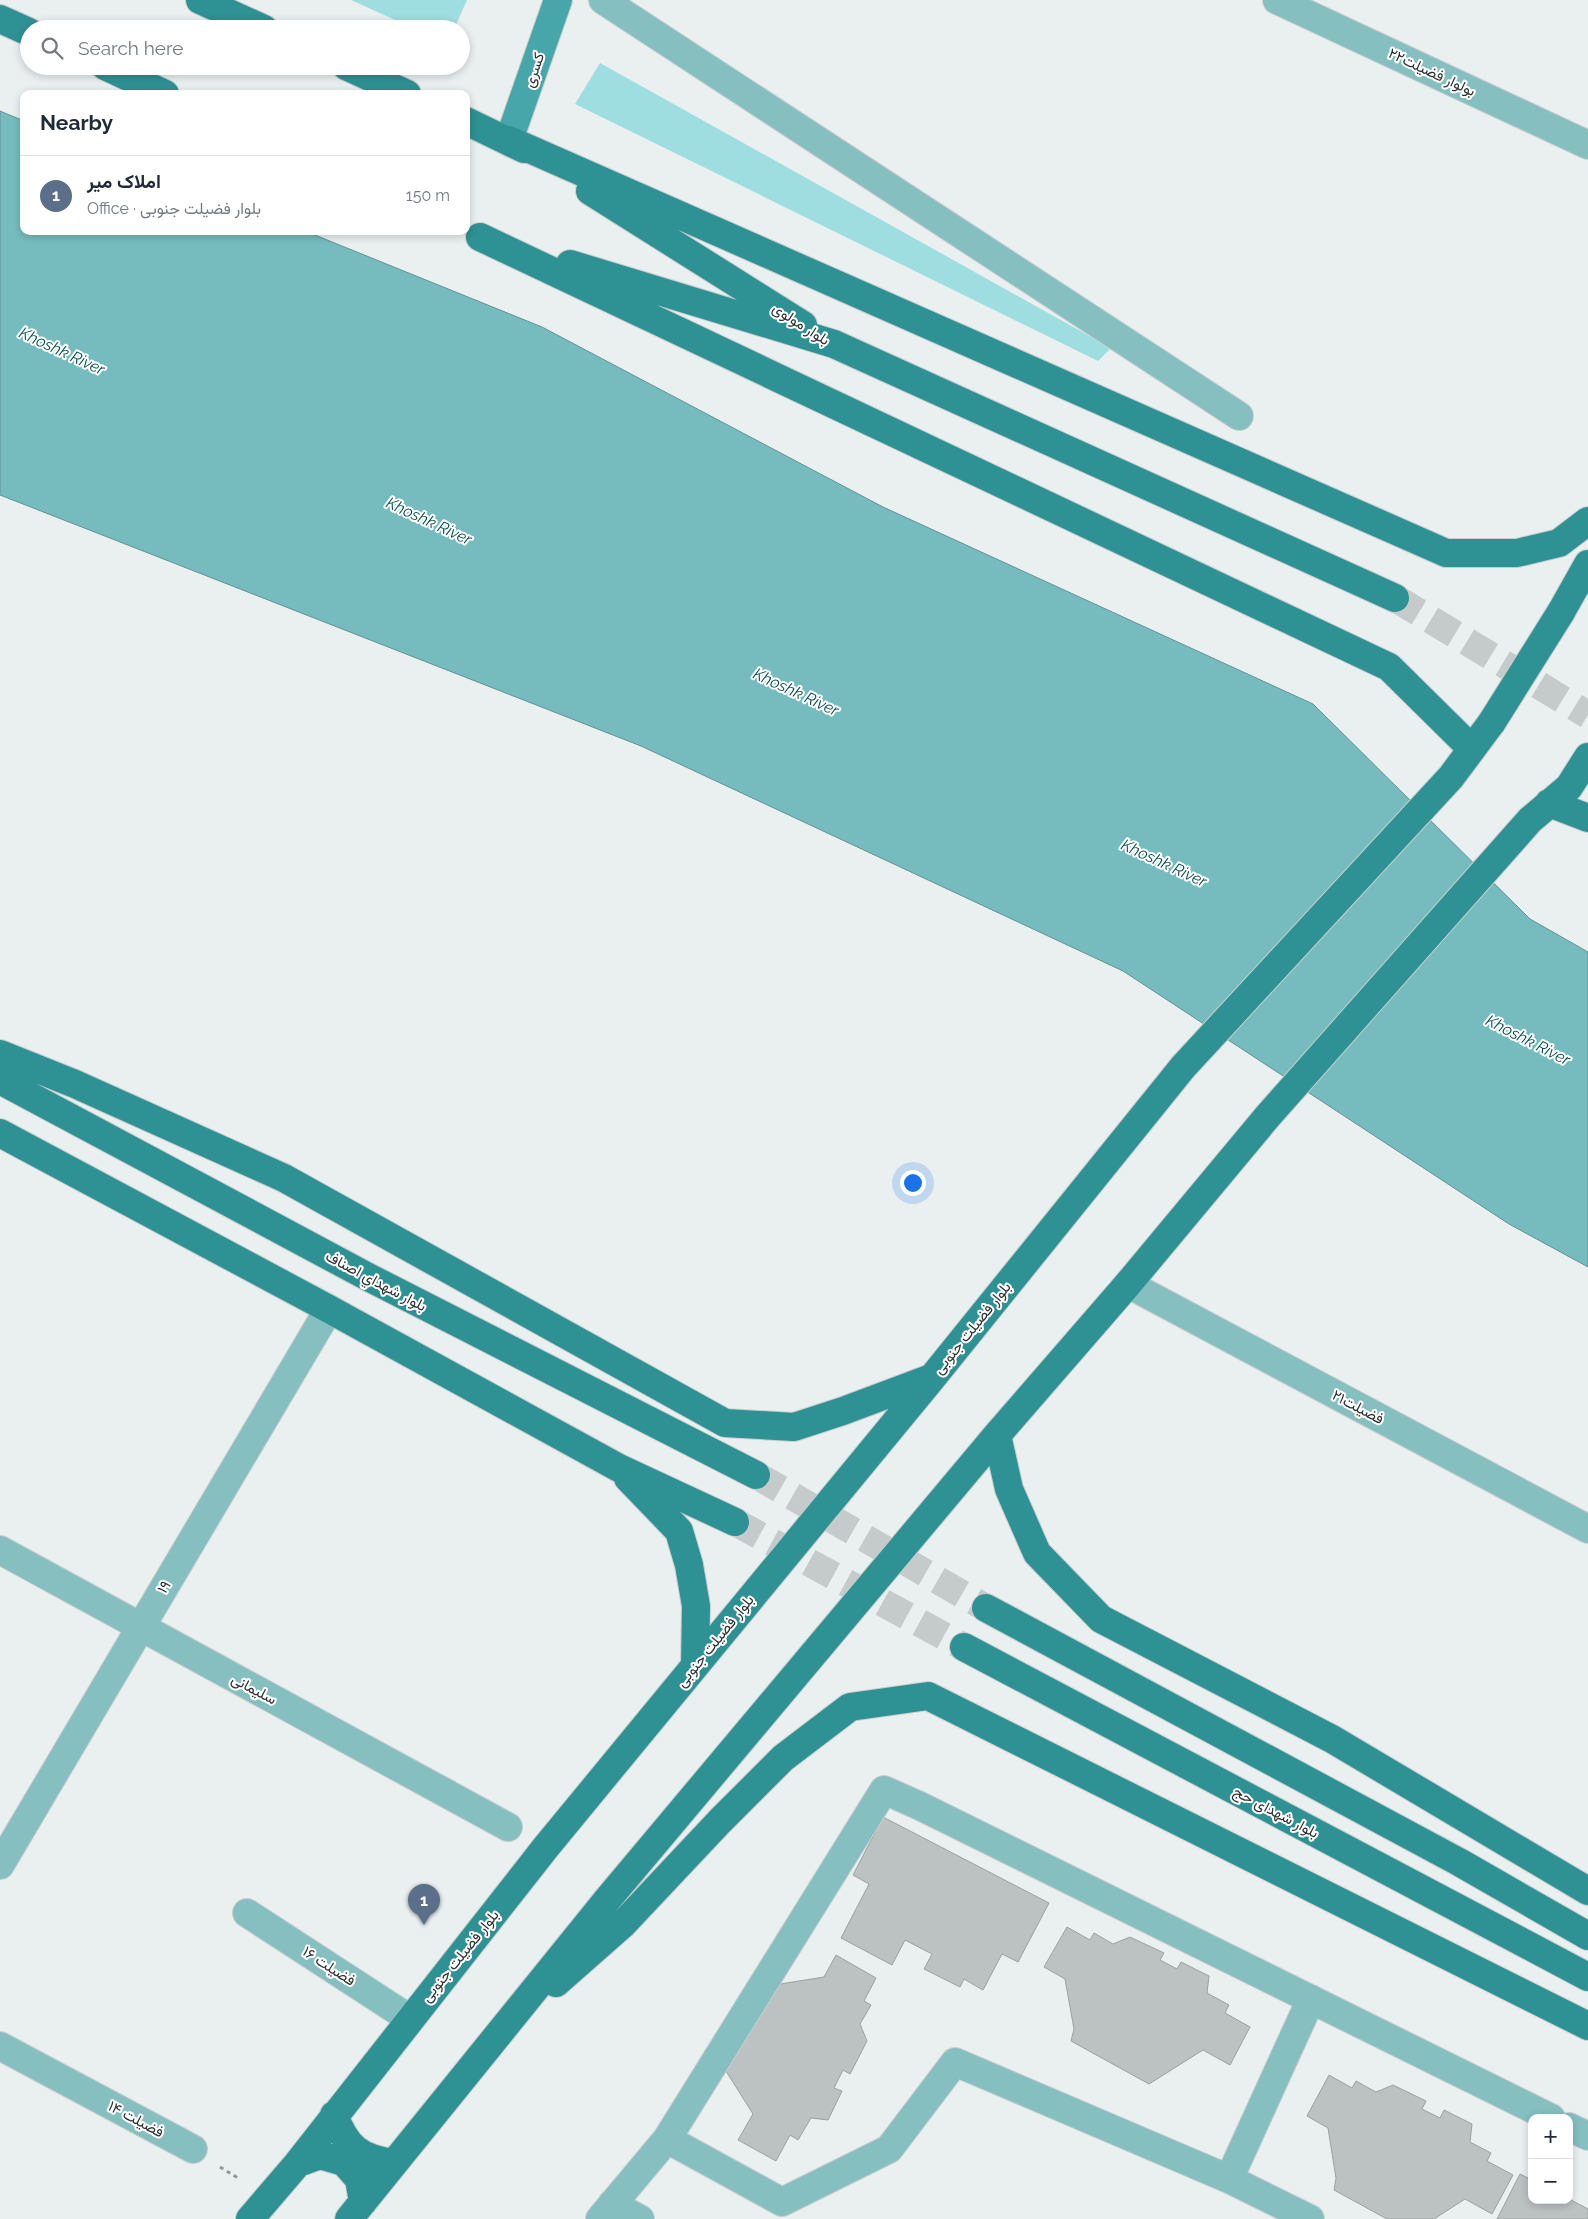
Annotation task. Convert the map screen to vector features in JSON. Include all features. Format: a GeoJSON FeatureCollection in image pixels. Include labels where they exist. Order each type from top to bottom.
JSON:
{"type":"FeatureCollection","features":[{"type":"Feature","properties":{"kind":"main road"},"geometry":{"type":"LineString","coordinates":[[200,0],[244,20]]}},
{"type":"Feature","properties":{"kind":"main road"},"geometry":{"type":"LineString","coordinates":[[0,19],[20,28]]}},
{"type":"Feature","properties":{"kind":"main road"},"geometry":{"type":"LineString","coordinates":[[124,75],[156,90]]}},
{"type":"Feature","properties":{"kind":"main road"},"geometry":{"type":"LineString","coordinates":[[366,75],[398,90]]}},
{"type":"Feature","properties":{"kind":"main road","name":"بلوار مولوی"},"geometry":{"type":"LineString","coordinates":[[470,122],[509,140],[834,344]]}},
{"type":"Feature","properties":{"kind":"main road"},"geometry":{"type":"LineString","coordinates":[[509,140],[1446,553],[1517,554],[1559,543],[1588,521]]}},
{"type":"Feature","properties":{"kind":"main road"},"geometry":{"type":"LineString","coordinates":[[473,234],[1389,667],[1472,749]]}},
{"type":"Feature","properties":{"kind":"main road","name":"بلوار مولوی"},"geometry":{"type":"LineString","coordinates":[[473,234],[834,344]]}},
{"type":"Feature","properties":{"kind":"main road"},"geometry":{"type":"LineString","coordinates":[[834,344],[1395,598]]}},
{"type":"Feature","properties":{"kind":"main road","name":"بلوار فضیلت جنوبی"},"geometry":{"type":"LineString","coordinates":[[250,2219],[298,2163],[410,2018],[695,1665],[932,1378],[1183,1067],[1451,777],[1492,722],[1561,612],[1588,564]]}},
{"type":"Feature","properties":{"kind":"main road"},"geometry":{"type":"LineString","coordinates":[[356,2211],[606,1900],[997,1435],[1128,1284],[1267,1117],[1550,804],[1588,757]]}},
{"type":"Feature","properties":{"kind":"main road"},"geometry":{"type":"LineString","coordinates":[[1550,804],[1588,818]]}},
{"type":"Feature","properties":{"kind":"main road"},"geometry":{"type":"LineString","coordinates":[[0,1054],[75,1084],[284,1178],[725,1423],[794,1426],[843,1411],[932,1378]]}},
{"type":"Feature","properties":{"kind":"main road","name":"بلوار شهداي اصناف"},"geometry":{"type":"LineString","coordinates":[[0,1080],[370,1278],[756,1475]]}},
{"type":"Feature","properties":{"kind":"main road"},"geometry":{"type":"LineString","coordinates":[[0,1133],[619,1468],[735,1522]]}},
{"type":"Feature","properties":{"kind":"main road"},"geometry":{"type":"LineString","coordinates":[[997,1435],[1009,1489],[1037,1553],[1101,1619],[1332,1739],[1588,1891]]}},
{"type":"Feature","properties":{"kind":"main road"},"geometry":{"type":"LineString","coordinates":[[619,1468],[679,1531],[689,1565],[696,1606],[695,1665]]}},
{"type":"Feature","properties":{"kind":"main road"},"geometry":{"type":"LineString","coordinates":[[986,1608],[1459,1862],[1588,1936]]}},
{"type":"Feature","properties":{"kind":"main road","name":"بلوار شهدای حج"},"geometry":{"type":"LineString","coordinates":[[964,1648],[1588,1977]]}},
{"type":"Feature","properties":{"kind":"main road"},"geometry":{"type":"LineString","coordinates":[[500,2032],[623,1924],[720,1821],[783,1758],[850,1707],[928,1696],[1588,2026]]}},
{"type":"Feature","properties":{"kind":"main road"},"geometry":{"type":"LineString","coordinates":[[334,2115],[341,2134],[354,2150],[372,2160],[393,2163]]}},
{"type":"Feature","properties":{"kind":"main road"},"geometry":{"type":"LineString","coordinates":[[298,2163],[320,2155],[344,2162],[359,2179],[356,2211]]}},
{"type":"Feature","properties":{"kind":"street","name":"کسری"},"geometry":{"type":"LineString","coordinates":[[509,140],[558,0]]}},
{"type":"Feature","properties":{"kind":"street"},"geometry":{"type":"LineString","coordinates":[[603,0],[1239,416]]}},
{"type":"Feature","properties":{"kind":"street","name":"بولوار فضیلت۲۲"},"geometry":{"type":"LineString","coordinates":[[1277,0],[1588,145]]}},
{"type":"Feature","properties":{"kind":"street","name":"فضیلت۲۱"},"geometry":{"type":"LineString","coordinates":[[1128,1284],[1588,1529]]}},
{"type":"Feature","properties":{"kind":"street","name":"۱۹"},"geometry":{"type":"LineString","coordinates":[[0,1865],[328,1309]]}},
{"type":"Feature","properties":{"kind":"street","name":"سلیمانی"},"geometry":{"type":"LineString","coordinates":[[0,1550],[508,1827]]}},
{"type":"Feature","properties":{"kind":"street"},"geometry":{"type":"LineString","coordinates":[[640,2219],[606,2212],[667,2139],[884,1790],[920,1806],[1543,2114]]}},
{"type":"Feature","properties":{"kind":"street","name":"فضیلت ۱۶"},"geometry":{"type":"LineString","coordinates":[[247,1913],[410,2018]]}},
{"type":"Feature","properties":{"kind":"street"},"geometry":{"type":"LineString","coordinates":[[1229,2179],[1311,1999]]}},
{"type":"Feature","properties":{"kind":"street","name":"فضیلت ۱۴"},"geometry":{"type":"LineString","coordinates":[[0,2046],[193,2150]]}},
{"type":"Feature","properties":{"kind":"street"},"geometry":{"type":"LineString","coordinates":[[667,2139],[782,2202],[889,2150],[955,2062],[1229,2179],[1310,2219]]}},
{"type":"Feature","properties":{"kind":"street"},"geometry":{"type":"LineString","coordinates":[[1573,2129],[1588,2136]]}},
{"type":"Feature","properties":{"kind":"path"},"geometry":{"type":"LineString","coordinates":[[193,2150],[268,2197]]}},
{"type":"Feature","properties":{"kind":"shaded area"},"geometry":{"type":"Polygon","coordinates":[[[351,0],[467,0],[458,20],[395,20],[351,0]]]}},
{"type":"Feature","properties":{"kind":"shaded area"},"geometry":{"type":"Polygon","coordinates":[[[600,63],[1111,348],[1098,361],[575,104],[600,63]]]}},
{"type":"Feature","properties":{"kind":"water","name":"Khoshk River"},"geometry":{"type":"Polygon","coordinates":[[[0,111],[20,119],[20,235],[315,235],[542,327],[883,507],[1313,704],[1530,919],[1588,952],[1588,1267],[1509,1224],[1123,971],[641,746],[0,495],[0,111]]]}},
{"type":"Feature","properties":{"kind":"building"},"geometry":{"type":"Polygon","coordinates":[[[883,1817],[1049,1903],[1018,1962],[1002,1954],[983,1990],[964,1979],[960,1987],[924,1969],[932,1954],[905,1940],[892,1965],[841,1938],[869,1884],[853,1875],[883,1817]]]}},
{"type":"Feature","properties":{"kind":"building"},"geometry":{"type":"Polygon","coordinates":[[[1067,1927],[1090,1940],[1094,1933],[1113,1944],[1130,1937],[1164,1953],[1160,1960],[1177,1969],[1181,1962],[1209,1976],[1207,1993],[1229,2005],[1225,2013],[1250,2027],[1230,2065],[1203,2050],[1149,2084],[1071,2041],[1074,2029],[1065,1979],[1044,1967],[1067,1927]]]}},
{"type":"Feature","properties":{"kind":"building"},"geometry":{"type":"Polygon","coordinates":[[[836,1955],[876,1978],[864,2001],[871,2005],[860,2024],[867,2041],[850,2074],[843,2070],[834,2088],[842,2091],[828,2120],[811,2118],[798,2140],[790,2135],[776,2161],[738,2140],[753,2114],[719,2060],[774,1985],[824,1977],[836,1955]]]}},
{"type":"Feature","properties":{"kind":"building"},"geometry":{"type":"Polygon","coordinates":[[[1329,2075],[1352,2088],[1356,2081],[1376,2092],[1393,2085],[1426,2101],[1422,2109],[1440,2118],[1444,2110],[1472,2124],[1470,2142],[1491,2153],[1487,2161],[1513,2175],[1492,2214],[1465,2199],[1434,2219],[1387,2219],[1334,2190],[1336,2178],[1328,2128],[1307,2116],[1329,2075]]]}},
{"type":"Feature","properties":{"kind":"building"},"geometry":{"type":"Polygon","coordinates":[[[1520,2174],[1528,2178],[1528,2204],[1573,2204],[1573,2201],[1588,2209],[1588,2219],[1497,2219],[1520,2174]]]}},
{"type":"Feature","properties":{"kind":"tunnel"},"geometry":{"type":"LineString","coordinates":[[1395,598],[1588,715]]}},
{"type":"Feature","properties":{"kind":"tunnel"},"geometry":{"type":"LineString","coordinates":[[756,1475],[986,1608]]}},
{"type":"Feature","properties":{"kind":"tunnel"},"geometry":{"type":"LineString","coordinates":[[735,1522],[964,1647]]}},
{"type":"Feature","properties":{"kind":"place","name":"املاک میر"},"geometry":{"type":"Point","coordinates":[424,1925]}}]}
